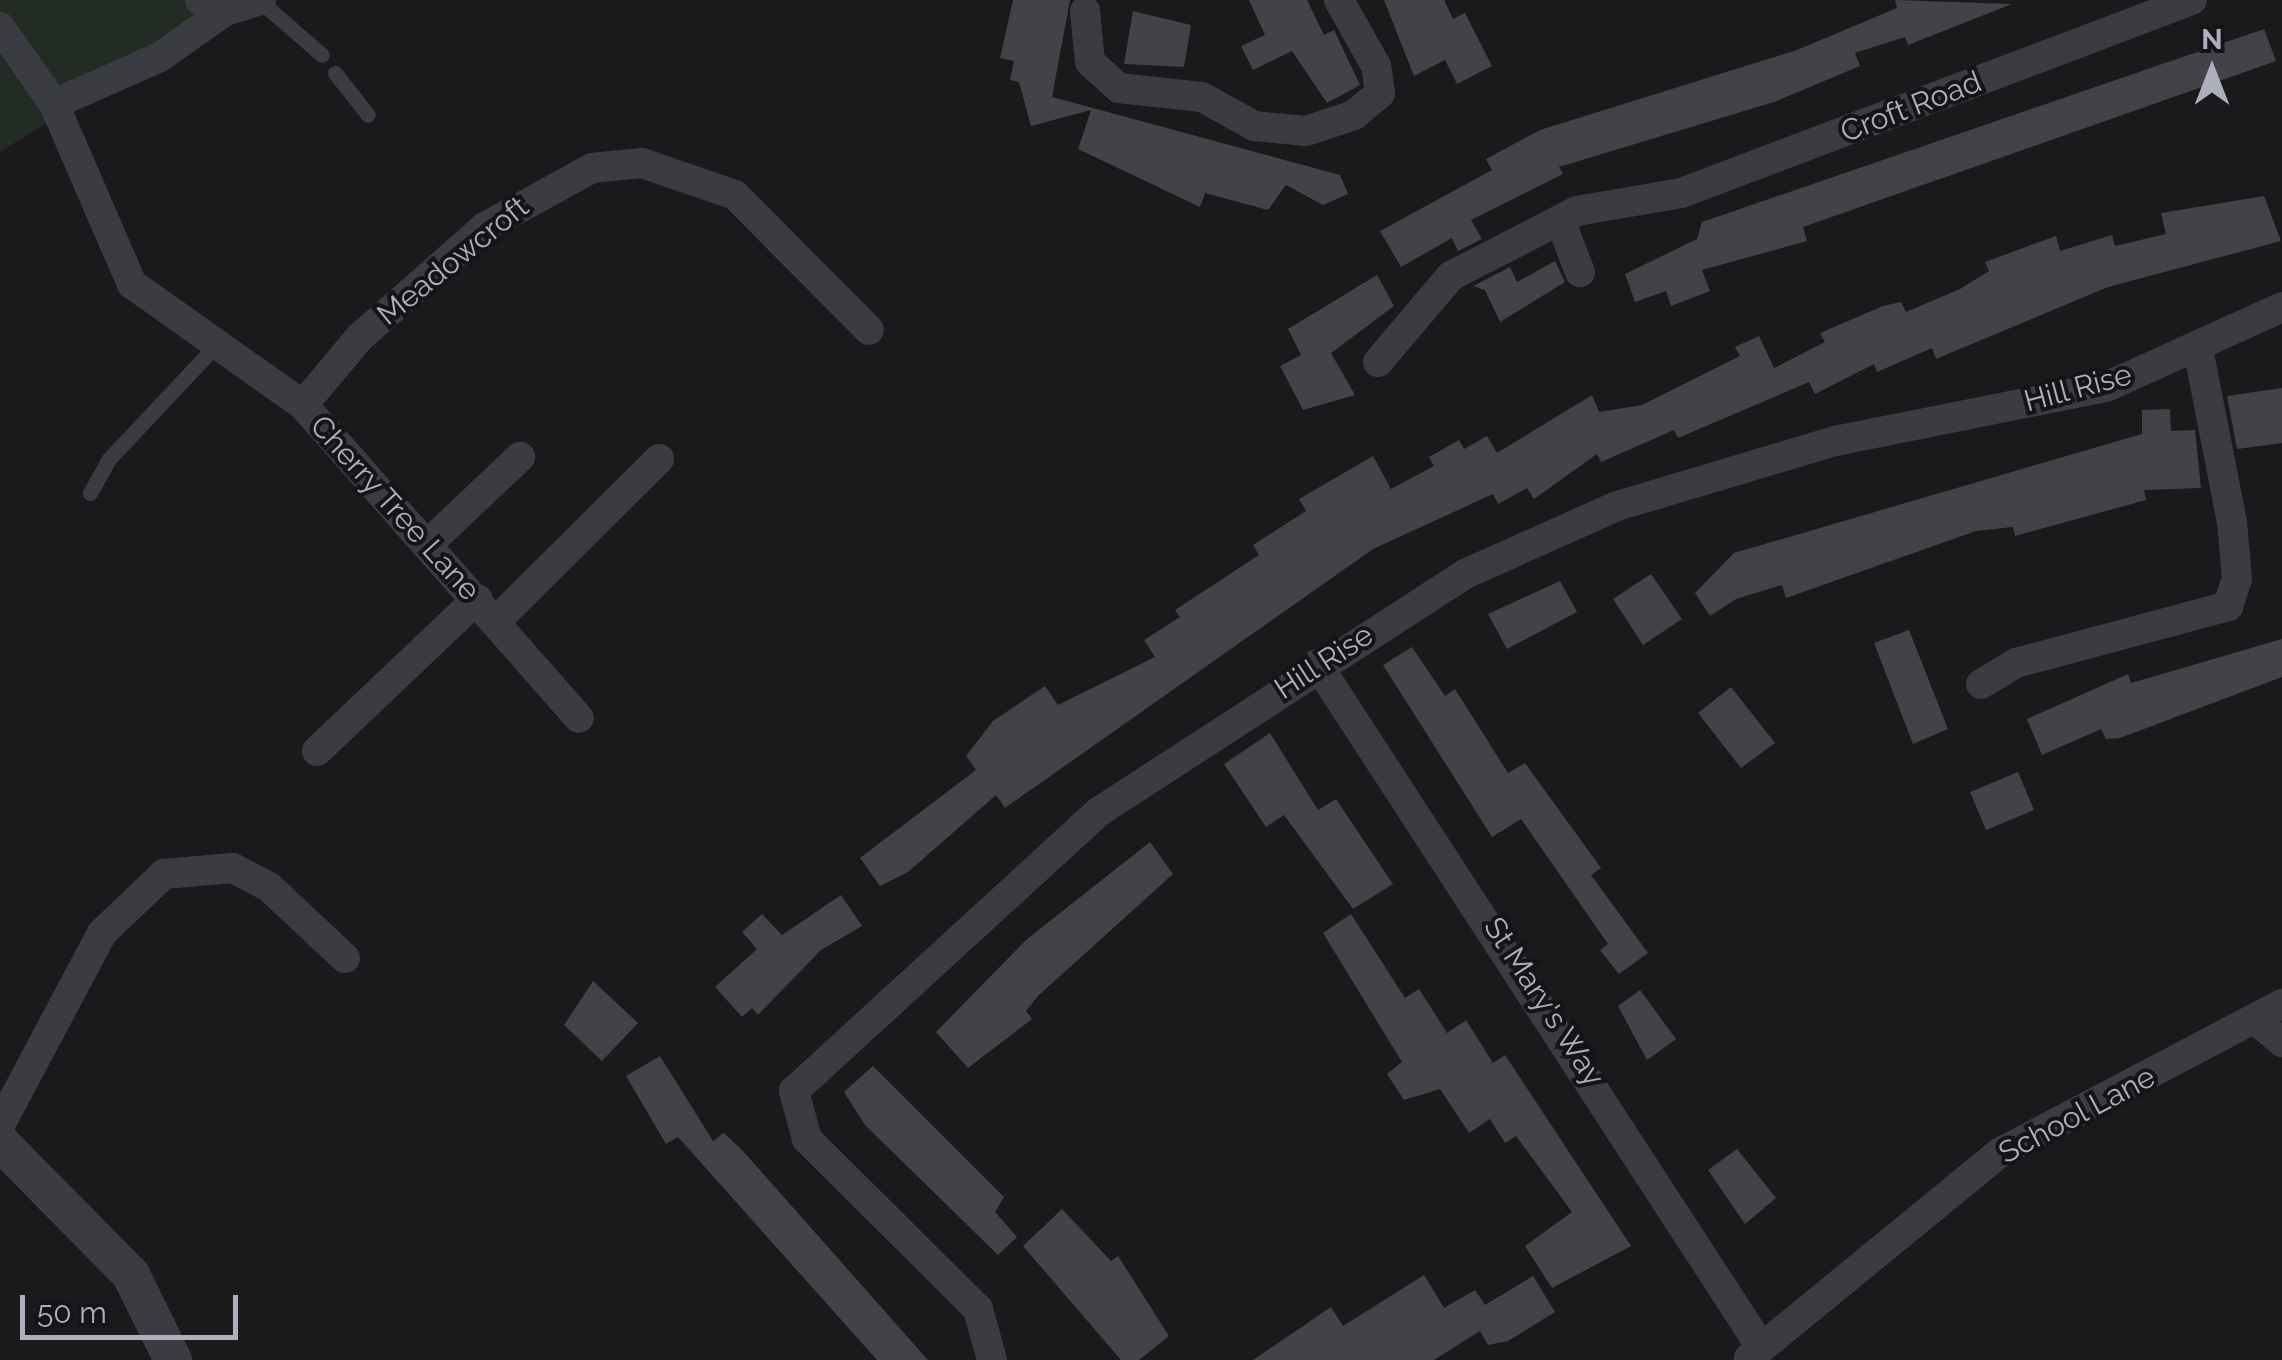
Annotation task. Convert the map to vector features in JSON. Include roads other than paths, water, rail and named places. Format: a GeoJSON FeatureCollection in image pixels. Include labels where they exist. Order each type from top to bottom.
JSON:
{"type":"FeatureCollection","features":[{"type":"Feature","properties":{"kind":"street"},"geometry":{"type":"LineString","coordinates":[[54,104],[160,57],[213,5],[260,0]]}},
{"type":"Feature","properties":{"kind":"street"},"geometry":{"type":"LineString","coordinates":[[1085,11],[1090,62],[1118,88],[1202,98],[1254,126],[1306,131],[1354,116],[1380,93],[1376,66],[1338,0]]}},
{"type":"Feature","properties":{"kind":"street","name":"Croft Road"},"geometry":{"type":"LineString","coordinates":[[1378,362],[1451,276],[1560,220],[1625,201],[1681,193],[2192,0]]}},
{"type":"Feature","properties":{"kind":"street","name":"Cherry Tree Lane"},"geometry":{"type":"LineString","coordinates":[[0,27],[54,104],[132,284],[214,347],[303,406],[580,718]]}},
{"type":"Feature","properties":{"kind":"street","name":"Meadowcroft"},"geometry":{"type":"LineString","coordinates":[[303,406],[359,338],[486,227],[592,168],[642,164],[735,196],[869,330]]}},
{"type":"Feature","properties":{"kind":"street"},"geometry":{"type":"LineString","coordinates":[[1560,220],[1580,272]]}},
{"type":"Feature","properties":{"kind":"street","name":"Hill Rise"},"geometry":{"type":"LineString","coordinates":[[992,1360],[978,1309],[807,1139],[794,1091],[1100,811],[1317,664],[1465,574],[1617,506],[1835,441],[2106,386],[2198,348],[2282,307]]}},
{"type":"Feature","properties":{"kind":"street"},"geometry":{"type":"LineString","coordinates":[[1981,684],[2016,663],[2228,606],[2237,578],[2232,522],[2198,348]]}},
{"type":"Feature","properties":{"kind":"street"},"geometry":{"type":"LineString","coordinates":[[428,544],[520,457]]}},
{"type":"Feature","properties":{"kind":"street"},"geometry":{"type":"LineString","coordinates":[[317,751],[487,610],[659,459]]}},
{"type":"Feature","properties":{"kind":"street","name":"St Mary's Way"},"geometry":{"type":"LineString","coordinates":[[1317,664],[1754,1354]]}},
{"type":"Feature","properties":{"kind":"street"},"geometry":{"type":"LineString","coordinates":[[0,1125],[102,933],[164,874],[233,868],[269,886],[345,958]]}},
{"type":"Feature","properties":{"kind":"street"},"geometry":{"type":"LineString","coordinates":[[2269,1012],[2282,1042]]}},
{"type":"Feature","properties":{"kind":"street","name":"School Lane"},"geometry":{"type":"LineString","coordinates":[[1754,1354],[1819,1309],[2001,1152],[2269,1012]]}},
{"type":"Feature","properties":{"kind":"street"},"geometry":{"type":"LineString","coordinates":[[0,1142],[131,1274],[172,1360]]}},
{"type":"Feature","properties":{"kind":"lane"},"geometry":{"type":"LineString","coordinates":[[260,0],[322,55]]}},
{"type":"Feature","properties":{"kind":"lane"},"geometry":{"type":"LineString","coordinates":[[335,73],[368,116]]}},
{"type":"Feature","properties":{"kind":"lane"},"geometry":{"type":"LineString","coordinates":[[90,493],[108,460],[214,347]]}}]}
